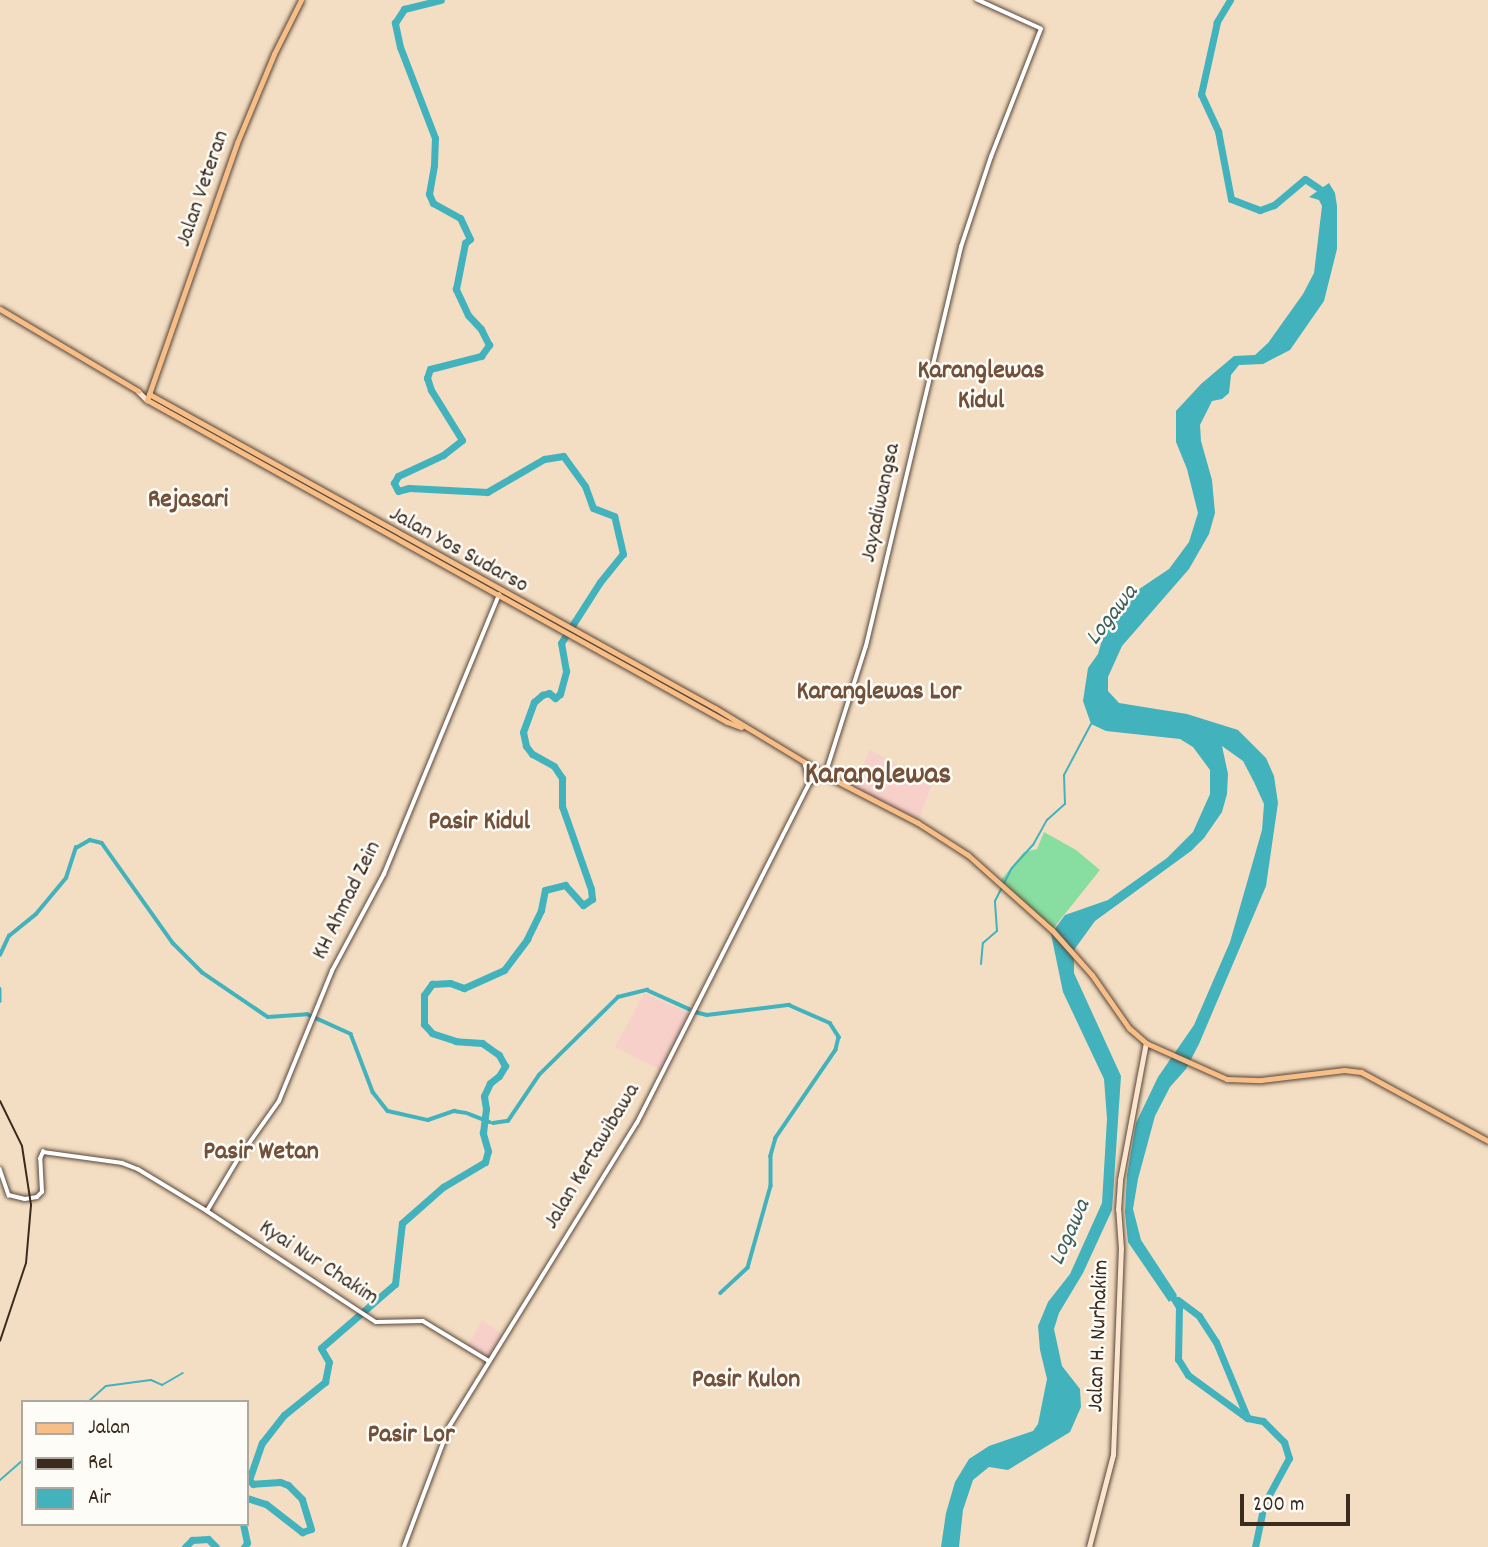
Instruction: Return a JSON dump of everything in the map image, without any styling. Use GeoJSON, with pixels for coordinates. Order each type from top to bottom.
{"type":"FeatureCollection","features":[{"type":"Feature","properties":{"kind":"main road","name":"Jalan Veteran"},"geometry":{"type":"LineString","coordinates":[[148,397],[237,144],[274,54],[301,0]]}},
{"type":"Feature","properties":{"kind":"main road"},"geometry":{"type":"LineString","coordinates":[[0,309],[148,397]]}},
{"type":"Feature","properties":{"kind":"main road","name":"Jalan Yos Sudarso"},"geometry":{"type":"LineString","coordinates":[[148,397],[588,642],[737,721],[741,727],[825,775],[918,823],[968,855],[1044,922],[1092,975],[1129,1028],[1146,1043]]}},
{"type":"Feature","properties":{"kind":"main road"},"geometry":{"type":"LineString","coordinates":[[1146,1043],[1220,1077],[1240,1080],[1272,1080],[1344,1070],[1361,1072],[1488,1141]]}},
{"type":"Feature","properties":{"kind":"main road","name":"Jalan H. Nurhakim"},"geometry":{"type":"LineString","coordinates":[[1089,1547],[1113,1455],[1121,1250],[1118,1210],[1120,1180],[1146,1043]]}},
{"type":"Feature","properties":{"kind":"street","name":"Jayadiwangsa"},"geometry":{"type":"LineString","coordinates":[[825,775],[871,629],[952,282],[991,157],[1041,29],[977,0]]}},
{"type":"Feature","properties":{"kind":"street","name":"KH Ahmad Zein"},"geometry":{"type":"LineString","coordinates":[[207,1212],[243,1151],[279,1101],[332,971],[384,874],[500,592]]}},
{"type":"Feature","properties":{"kind":"street"},"geometry":{"type":"LineString","coordinates":[[804,762],[810,782],[825,775]]}},
{"type":"Feature","properties":{"kind":"street","name":"Jalan Kertawibawa"},"geometry":{"type":"LineString","coordinates":[[404,1547],[444,1436],[637,1122],[810,782]]}},
{"type":"Feature","properties":{"kind":"street"},"geometry":{"type":"LineString","coordinates":[[0,1169],[9,1195],[25,1199],[37,1197],[42,1192],[40,1158],[43,1152],[121,1163],[138,1169],[207,1212]]}},
{"type":"Feature","properties":{"kind":"street","name":"Kyai Nur Chakim"},"geometry":{"type":"LineString","coordinates":[[207,1212],[367,1317],[383,1324],[423,1321],[489,1360]]}},
{"type":"Feature","properties":{"kind":"shaded area"},"geometry":{"type":"Polygon","coordinates":[[[870,750],[932,783],[918,823],[852,788],[870,750]]]}},
{"type":"Feature","properties":{"kind":"shaded area"},"geometry":{"type":"Polygon","coordinates":[[[644,993],[693,1015],[664,1072],[615,1047],[644,993]]]}},
{"type":"Feature","properties":{"kind":"shaded area"},"geometry":{"type":"Polygon","coordinates":[[[482,1320],[503,1335],[487,1360],[467,1347],[482,1320]]]}},
{"type":"Feature","properties":{"kind":"green space"},"geometry":{"type":"Polygon","coordinates":[[[1044,832],[1076,850],[1100,870],[1052,930],[1000,881],[1024,852],[1037,849],[1044,832]]]}},
{"type":"Feature","properties":{"kind":"water"},"geometry":{"type":"Polygon","coordinates":[[[1329,183],[1335,193],[1337,206],[1337,249],[1324,301],[1290,350],[1263,364],[1239,365],[1231,375],[1229,393],[1222,399],[1212,401],[1200,425],[1201,441],[1212,480],[1215,513],[1209,534],[1189,569],[1122,646],[1108,677],[1108,691],[1119,703],[1187,714],[1238,730],[1266,758],[1274,776],[1278,803],[1266,886],[1199,1044],[1186,1069],[1170,1087],[1155,1116],[1138,1179],[1133,1209],[1141,1240],[1177,1295],[1169,1302],[1128,1242],[1125,1212],[1127,1175],[1136,1123],[1158,1077],[1194,1025],[1230,942],[1262,830],[1264,804],[1254,782],[1243,761],[1222,746],[1228,774],[1227,794],[1222,812],[1204,838],[1191,851],[1095,921],[1074,950],[1074,973],[1121,1076],[1112,1210],[1083,1273],[1059,1313],[1054,1329],[1062,1366],[1080,1389],[1081,1407],[1070,1432],[1008,1470],[989,1467],[973,1480],[963,1510],[959,1547],[941,1547],[946,1513],[955,1482],[969,1459],[989,1446],[1033,1431],[1038,1424],[1047,1379],[1038,1326],[1048,1302],[1070,1274],[1102,1203],[1107,1119],[1104,1079],[1063,992],[1051,934],[1065,915],[1108,900],[1167,858],[1193,832],[1210,794],[1210,770],[1193,747],[1180,739],[1106,731],[1091,724],[1083,701],[1088,668],[1098,654],[1111,608],[1169,569],[1189,542],[1198,513],[1187,469],[1176,442],[1176,411],[1201,384],[1234,356],[1255,355],[1268,343],[1303,294],[1314,273],[1322,206],[1319,200],[1309,197],[1329,183]]]}},
{"type":"Feature","properties":{"kind":"waterway"},"geometry":{"type":"LineString","coordinates":[[248,1498],[266,1504],[302,1532],[311,1529],[302,1499],[288,1485],[280,1482],[253,1484],[249,1480],[262,1443],[284,1415],[325,1382],[329,1362],[321,1348],[395,1284],[402,1223],[443,1187],[485,1162],[488,1151],[483,1133],[486,1109],[484,1096],[490,1083],[499,1076],[505,1066],[499,1055],[482,1043],[456,1041],[432,1033],[424,1024],[424,995],[432,984],[450,983],[464,988],[504,970],[527,939],[541,910],[545,890],[565,885],[583,905],[592,899],[591,889],[562,806],[562,778],[554,766],[532,754],[526,746],[523,732],[534,702],[542,695],[549,693],[555,698],[560,694],[566,671],[561,643],[600,582],[623,554],[614,516],[593,508],[585,486],[563,456],[544,459],[487,492],[409,488],[398,491],[394,483],[398,476],[443,455],[462,440],[431,390],[427,378],[430,369],[481,356],[489,345],[481,329],[468,315],[456,289],[465,243],[470,239],[460,218],[433,203],[429,194],[435,138],[400,47],[395,23],[404,9],[441,0]]}},
{"type":"Feature","properties":{"kind":"waterway","name":"Logawa"},"geometry":{"type":"LineString","coordinates":[[1230,0],[1217,22],[1201,94],[1218,131],[1231,199],[1260,210],[1274,205],[1305,179],[1327,194]]}},
{"type":"Feature","properties":{"kind":"waterway"},"geometry":{"type":"LineString","coordinates":[[981,964],[983,943],[997,931],[995,901],[1012,868],[1033,845],[1047,820],[1065,804],[1064,775],[1091,724]]}},
{"type":"Feature","properties":{"kind":"waterway"},"geometry":{"type":"LineString","coordinates":[[0,955],[9,936],[36,914],[66,878],[76,848],[90,840],[102,843],[173,943],[203,973],[268,1017],[307,1014],[351,1034],[373,1092],[388,1111],[428,1120],[454,1111],[467,1113]]}},
{"type":"Feature","properties":{"kind":"waterway"},"geometry":{"type":"LineString","coordinates":[[0,989],[0,1001]]}},
{"type":"Feature","properties":{"kind":"waterway"},"geometry":{"type":"LineString","coordinates":[[493,1123],[508,1121],[539,1075],[618,997],[647,990],[689,1009]]}},
{"type":"Feature","properties":{"kind":"waterway"},"geometry":{"type":"LineString","coordinates":[[695,1012],[707,1015],[789,1005],[830,1023],[839,1037],[836,1050],[776,1138],[771,1156],[771,1186],[748,1268],[721,1293]]}},
{"type":"Feature","properties":{"kind":"waterway"},"geometry":{"type":"LineString","coordinates":[[469,1114],[490,1122]]}},
{"type":"Feature","properties":{"kind":"waterway"},"geometry":{"type":"LineString","coordinates":[[1169,1291],[1179,1307],[1178,1359],[1188,1375],[1247,1418],[1263,1421],[1284,1442],[1289,1458],[1264,1504],[1255,1547]]}},
{"type":"Feature","properties":{"kind":"waterway"},"geometry":{"type":"LineString","coordinates":[[1178,1300],[1199,1316],[1216,1342],[1247,1417]]}},
{"type":"Feature","properties":{"kind":"waterway"},"geometry":{"type":"LineString","coordinates":[[90,1400],[106,1386],[151,1380],[162,1385],[183,1373]]}},
{"type":"Feature","properties":{"kind":"waterway"},"geometry":{"type":"LineString","coordinates":[[0,1480],[21,1462]]}},
{"type":"Feature","properties":{"kind":"waterway"},"geometry":{"type":"LineString","coordinates":[[243,1526],[247,1543],[244,1547]]}},
{"type":"Feature","properties":{"kind":"waterway"},"geometry":{"type":"LineString","coordinates":[[185,1547],[192,1540],[208,1539],[216,1547]]}},
{"type":"Feature","properties":{"kind":"railway"},"geometry":{"type":"LineString","coordinates":[[0,1101],[22,1146],[31,1205],[26,1263],[0,1341]]}},
{"type":"Feature","properties":{"kind":"district","name":"Karanglewas Kidul"},"geometry":{"type":"Point","coordinates":[981,387]}},
{"type":"Feature","properties":{"kind":"district","name":"Rejasari"},"geometry":{"type":"Point","coordinates":[188,501]}},
{"type":"Feature","properties":{"kind":"district","name":"Karanglewas Lor"},"geometry":{"type":"Point","coordinates":[879,693]}},
{"type":"Feature","properties":{"kind":"district","name":"Karanglewas"},"geometry":{"type":"Point","coordinates":[878,777]}},
{"type":"Feature","properties":{"kind":"district","name":"Pasir Kidul"},"geometry":{"type":"Point","coordinates":[479,823]}},
{"type":"Feature","properties":{"kind":"district","name":"Pasir Wetan"},"geometry":{"type":"Point","coordinates":[261,1153]}},
{"type":"Feature","properties":{"kind":"district","name":"Pasir Kulon"},"geometry":{"type":"Point","coordinates":[746,1381]}},
{"type":"Feature","properties":{"kind":"district","name":"Pasir Lor"},"geometry":{"type":"Point","coordinates":[411,1436]}}]}
